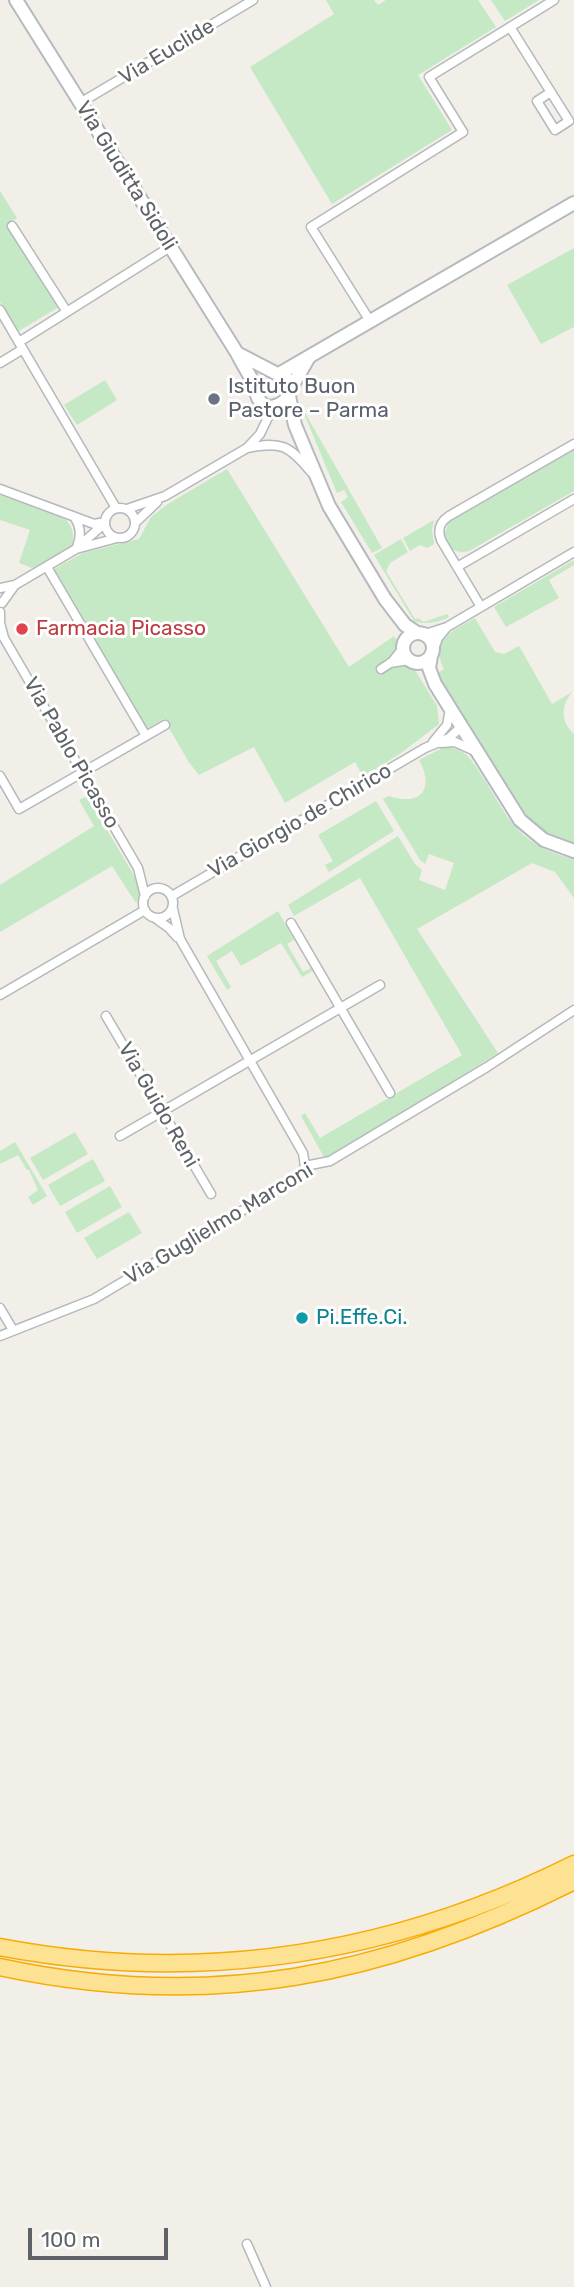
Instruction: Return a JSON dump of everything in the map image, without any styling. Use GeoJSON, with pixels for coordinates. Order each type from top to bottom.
{"type":"FeatureCollection","features":[{"type":"Feature","properties":{"kind":"highway"},"geometry":{"type":"LineString","coordinates":[[0,1947],[82,1959],[187,1964],[300,1954],[362,1942],[472,1909],[574,1864]]}},
{"type":"Feature","properties":{"kind":"highway"},"geometry":{"type":"LineString","coordinates":[[0,1975],[55,1986],[111,1992],[141,1992],[289,1978],[376,1960],[477,1925],[574,1881]]}},
{"type":"Feature","properties":{"kind":"highway"},"geometry":{"type":"LineString","coordinates":[[0,1939],[145,1963]]}},
{"type":"Feature","properties":{"kind":"highway"},"geometry":{"type":"LineString","coordinates":[[0,1967],[98,1983],[190,1987]]}},
{"type":"Feature","properties":{"kind":"street","name":"Via Euclide"},"geometry":{"type":"LineString","coordinates":[[80,103],[253,0]]}},
{"type":"Feature","properties":{"kind":"street"},"geometry":{"type":"LineString","coordinates":[[370,321],[311,226],[463,132],[429,77],[554,0]]}},
{"type":"Feature","properties":{"kind":"street","name":"Via Giuditta Sidoli"},"geometry":{"type":"LineString","coordinates":[[21,2],[80,103],[237,353],[263,404],[275,407],[295,425]]}},
{"type":"Feature","properties":{"kind":"street"},"geometry":{"type":"LineString","coordinates":[[510,27],[551,92],[569,121],[555,130],[537,101],[551,92]]}},
{"type":"Feature","properties":{"kind":"street"},"geometry":{"type":"LineString","coordinates":[[264,424],[257,394],[259,379],[267,373],[276,373],[310,355],[574,203]]}},
{"type":"Feature","properties":{"kind":"street"},"geometry":{"type":"LineString","coordinates":[[12,226],[67,312]]}},
{"type":"Feature","properties":{"kind":"street"},"geometry":{"type":"LineString","coordinates":[[0,363],[67,312],[170,247]]}},
{"type":"Feature","properties":{"kind":"street"},"geometry":{"type":"LineString","coordinates":[[0,310],[116,508]]}},
{"type":"Feature","properties":{"kind":"street","name":"Via Giuditta Sidoli"},"geometry":{"type":"LineString","coordinates":[[237,353],[287,379],[295,425],[331,511],[384,597],[405,625],[432,640],[429,668],[435,684]]}},
{"type":"Feature","properties":{"kind":"street"},"geometry":{"type":"LineString","coordinates":[[76,550],[130,534],[144,512],[165,496],[245,449],[257,439],[275,407],[282,404],[290,393],[310,355]]}},
{"type":"Feature","properties":{"kind":"street","name":"Via Giuditta Sidoli"},"geometry":{"type":"LineString","coordinates":[[245,449],[267,443],[283,447],[301,461],[320,487]]}},
{"type":"Feature","properties":{"kind":"street"},"geometry":{"type":"LineString","coordinates":[[481,607],[440,537],[439,528],[442,522],[574,444]]}},
{"type":"Feature","properties":{"kind":"street"},"geometry":{"type":"LineString","coordinates":[[0,489],[94,524],[105,522]]}},
{"type":"Feature","properties":{"kind":"street"},"geometry":{"type":"LineString","coordinates":[[0,588],[15,585],[76,550],[116,508],[127,509],[165,496]]}},
{"type":"Feature","properties":{"kind":"street"},"geometry":{"type":"LineString","coordinates":[[457,567],[574,499]]}},
{"type":"Feature","properties":{"kind":"street"},"geometry":{"type":"LineString","coordinates":[[127,509],[136,522]]}},
{"type":"Feature","properties":{"kind":"street"},"geometry":{"type":"LineString","coordinates":[[75,518],[79,525],[80,538],[76,550]]}},
{"type":"Feature","properties":{"kind":"street"},"geometry":{"type":"LineString","coordinates":[[105,522],[110,534],[117,538]]}},
{"type":"Feature","properties":{"kind":"street"},"geometry":{"type":"LineString","coordinates":[[409,653],[409,636],[447,627],[574,552]]}},
{"type":"Feature","properties":{"kind":"street"},"geometry":{"type":"LineString","coordinates":[[47,567],[146,736]]}},
{"type":"Feature","properties":{"kind":"street"},"geometry":{"type":"LineString","coordinates":[[1,606],[15,585]]}},
{"type":"Feature","properties":{"kind":"street","name":"Via Giuditta Sidoli"},"geometry":{"type":"LineString","coordinates":[[384,597],[409,653],[435,684],[513,811],[523,824],[544,841],[574,850]]}},
{"type":"Feature","properties":{"kind":"street","name":"Via Pablo Picasso"},"geometry":{"type":"LineString","coordinates":[[1,606],[2,636],[138,868],[145,896]]}},
{"type":"Feature","properties":{"kind":"street"},"geometry":{"type":"LineString","coordinates":[[409,653],[425,661],[447,627]]}},
{"type":"Feature","properties":{"kind":"street"},"geometry":{"type":"LineString","coordinates":[[381,669],[409,653]]}},
{"type":"Feature","properties":{"kind":"street","name":"Via Giorgio de Chirico"},"geometry":{"type":"LineString","coordinates":[[172,895],[428,747],[440,736],[447,724],[450,709]]}},
{"type":"Feature","properties":{"kind":"street"},"geometry":{"type":"LineString","coordinates":[[0,776],[19,809],[165,725]]}},
{"type":"Feature","properties":{"kind":"street"},"geometry":{"type":"LineString","coordinates":[[428,747],[446,732],[461,727]]}},
{"type":"Feature","properties":{"kind":"street","name":"Via Giorgio de Chirico"},"geometry":{"type":"LineString","coordinates":[[428,747],[444,742],[467,746],[476,751]]}},
{"type":"Feature","properties":{"kind":"street","name":"Via Pablo Picasso"},"geometry":{"type":"LineString","coordinates":[[138,868],[160,888]]}},
{"type":"Feature","properties":{"kind":"street"},"geometry":{"type":"LineString","coordinates":[[180,939],[172,895],[160,888],[150,890],[143,903],[145,910],[180,939],[303,1153],[305,1167]]}},
{"type":"Feature","properties":{"kind":"street"},"geometry":{"type":"LineString","coordinates":[[155,918],[166,917],[173,909]]}},
{"type":"Feature","properties":{"kind":"street"},"geometry":{"type":"LineString","coordinates":[[0,995],[145,910]]}},
{"type":"Feature","properties":{"kind":"street"},"geometry":{"type":"LineString","coordinates":[[291,923],[390,1093]]}},
{"type":"Feature","properties":{"kind":"street"},"geometry":{"type":"LineString","coordinates":[[120,1136],[380,985]]}},
{"type":"Feature","properties":{"kind":"street","name":"Via Guglielmo Marconi"},"geometry":{"type":"LineString","coordinates":[[0,1336],[94,1299],[290,1182],[301,1174],[305,1167],[330,1161],[487,1067],[574,1010]]}},
{"type":"Feature","properties":{"kind":"street","name":"Via Guido Reni"},"geometry":{"type":"LineString","coordinates":[[106,1016],[211,1194]]}},
{"type":"Feature","properties":{"kind":"street"},"geometry":{"type":"LineString","coordinates":[[0,1308],[13,1330]]}},
{"type":"Feature","properties":{"kind":"street"},"geometry":{"type":"LineString","coordinates":[[247,2244],[266,2287]]}},
{"type":"Feature","properties":{"kind":"green space"},"geometry":{"type":"Polygon","coordinates":[[[326,0],[374,0],[378,5],[386,0],[478,0],[496,27],[418,75],[452,130],[332,204],[250,67],[334,14],[326,0]]]}},
{"type":"Feature","properties":{"kind":"green space"},"geometry":{"type":"Polygon","coordinates":[[[491,0],[539,0],[505,21],[491,0]]]}},
{"type":"Feature","properties":{"kind":"green space"},"geometry":{"type":"Polygon","coordinates":[[[0,191],[17,218],[8,224],[59,307],[17,332],[0,302],[0,191]]]}},
{"type":"Feature","properties":{"kind":"green space"},"geometry":{"type":"Polygon","coordinates":[[[574,248],[574,327],[541,344],[507,285],[574,248]]]}},
{"type":"Feature","properties":{"kind":"green space"},"geometry":{"type":"Polygon","coordinates":[[[105,380],[117,400],[77,425],[64,405],[105,380]]]}},
{"type":"Feature","properties":{"kind":"green space"},"geometry":{"type":"Polygon","coordinates":[[[300,404],[382,548],[372,553],[341,502],[348,497],[344,490],[337,493],[300,404]]]}},
{"type":"Feature","properties":{"kind":"green space"},"geometry":{"type":"Polygon","coordinates":[[[574,450],[574,491],[469,551],[456,551],[450,546],[444,534],[449,522],[574,450]]]}},
{"type":"Feature","properties":{"kind":"green space"},"geometry":{"type":"Polygon","coordinates":[[[227,469],[349,667],[394,636],[437,706],[439,724],[401,753],[363,777],[355,762],[285,803],[254,747],[199,775],[164,719],[147,729],[54,569],[83,553],[139,539],[151,517],[227,469]]]}},
{"type":"Feature","properties":{"kind":"green space"},"geometry":{"type":"Polygon","coordinates":[[[0,494],[63,518],[72,531],[72,548],[32,568],[19,563],[30,530],[0,520],[0,494]]]}},
{"type":"Feature","properties":{"kind":"green space"},"geometry":{"type":"Polygon","coordinates":[[[434,520],[434,544],[427,548],[420,545],[410,551],[403,538],[434,520]]]}},
{"type":"Feature","properties":{"kind":"green space"},"geometry":{"type":"Polygon","coordinates":[[[401,539],[408,552],[390,563],[386,571],[415,619],[424,622],[447,614],[449,617],[432,622],[422,623],[414,621],[374,555],[401,539]]]}},
{"type":"Feature","properties":{"kind":"green space"},"geometry":{"type":"Polygon","coordinates":[[[574,560],[574,565],[549,580],[559,598],[506,627],[494,607],[574,560]]]}},
{"type":"Feature","properties":{"kind":"green space"},"geometry":{"type":"Polygon","coordinates":[[[475,618],[495,652],[504,654],[519,646],[552,704],[572,692],[564,708],[564,719],[574,734],[574,845],[550,838],[525,818],[435,675],[444,669],[440,659],[441,643],[452,632],[475,618]]]}},
{"type":"Feature","properties":{"kind":"green space"},"geometry":{"type":"Polygon","coordinates":[[[444,747],[458,749],[467,755],[509,819],[520,831],[551,852],[574,859],[574,898],[555,872],[532,863],[417,929],[498,1053],[340,1152],[324,1157],[301,1116],[305,1113],[320,1138],[462,1055],[360,878],[294,916],[288,905],[398,836],[415,864],[422,870],[419,880],[445,890],[454,863],[429,854],[425,864],[420,860],[383,799],[389,796],[409,799],[422,793],[426,779],[419,760],[444,747]]]}},
{"type":"Feature","properties":{"kind":"green space"},"geometry":{"type":"Polygon","coordinates":[[[87,796],[142,889],[136,903],[112,866],[0,932],[0,885],[94,826],[79,800],[87,796]]]}},
{"type":"Feature","properties":{"kind":"green space"},"geometry":{"type":"Polygon","coordinates":[[[376,801],[394,831],[329,872],[325,865],[333,861],[318,835],[376,801]]]}},
{"type":"Feature","properties":{"kind":"green space"},"geometry":{"type":"Polygon","coordinates":[[[278,911],[294,940],[287,944],[303,972],[311,968],[313,971],[302,977],[281,943],[241,966],[232,951],[216,961],[231,987],[227,990],[207,956],[278,911]]]}},
{"type":"Feature","properties":{"kind":"green space"},"geometry":{"type":"Polygon","coordinates":[[[75,1132],[88,1154],[43,1180],[30,1158],[75,1132]]]}},
{"type":"Feature","properties":{"kind":"green space"},"geometry":{"type":"Polygon","coordinates":[[[15,1142],[47,1196],[33,1205],[28,1197],[38,1190],[29,1170],[18,1155],[0,1164],[0,1151],[15,1142]]]}},
{"type":"Feature","properties":{"kind":"green space"},"geometry":{"type":"Polygon","coordinates":[[[93,1159],[105,1181],[60,1206],[48,1185],[93,1159]]]}},
{"type":"Feature","properties":{"kind":"green space"},"geometry":{"type":"Polygon","coordinates":[[[110,1186],[122,1207],[77,1233],[65,1212],[110,1186]]]}},
{"type":"Feature","properties":{"kind":"green space"},"geometry":{"type":"Polygon","coordinates":[[[129,1212],[142,1233],[97,1259],[84,1238],[129,1212]]]}},
{"type":"Feature","properties":{"kind":"place","name":"Istituto Buon Pastore – Parma"},"geometry":{"type":"Point","coordinates":[214,399]}},
{"type":"Feature","properties":{"kind":"place","name":"Farmacia Picasso"},"geometry":{"type":"Point","coordinates":[22,629]}},
{"type":"Feature","properties":{"kind":"place","name":"Pi.Effe.Ci."},"geometry":{"type":"Point","coordinates":[302,1318]}}]}
